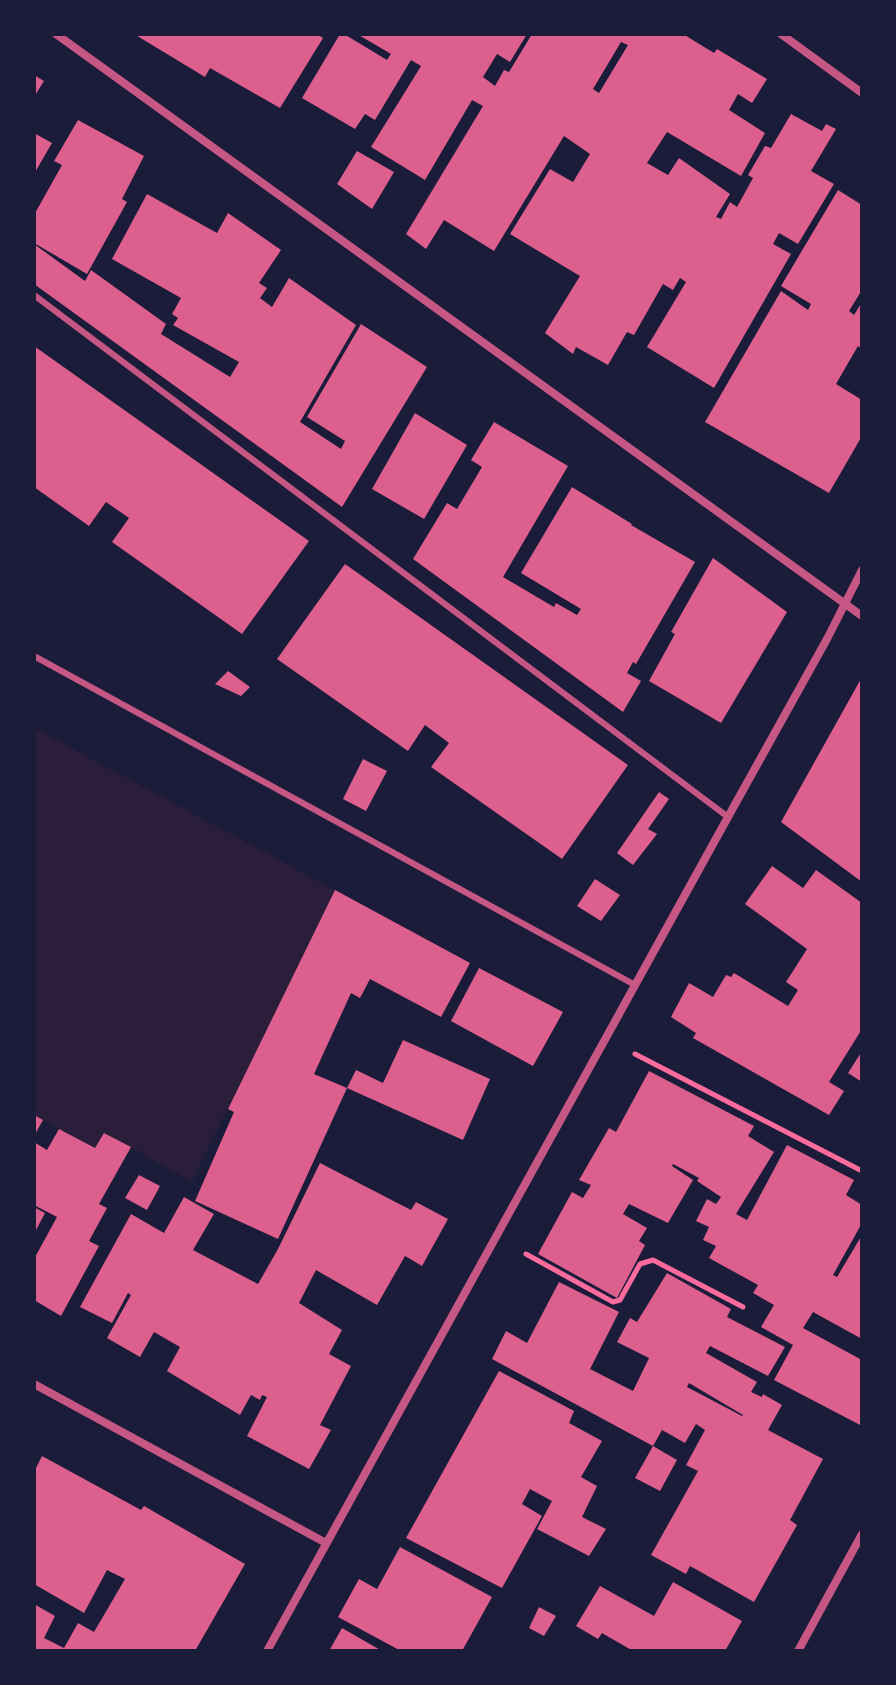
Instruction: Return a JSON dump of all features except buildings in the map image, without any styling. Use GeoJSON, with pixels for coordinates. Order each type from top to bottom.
{"type":"FeatureCollection","features":[{"type":"Feature","properties":{"kind":"street"},"geometry":{"type":"LineString","coordinates":[[56,34],[862,616]]}},
{"type":"Feature","properties":{"kind":"street"},"geometry":{"type":"LineString","coordinates":[[781,34],[862,93]]}},
{"type":"Feature","properties":{"kind":"street"},"geometry":{"type":"LineString","coordinates":[[267,1651],[827,639],[862,570]]}},
{"type":"Feature","properties":{"kind":"street"},"geometry":{"type":"LineString","coordinates":[[34,1384],[326,1543]]}},
{"type":"Feature","properties":{"kind":"street"},"geometry":{"type":"LineString","coordinates":[[798,1651],[862,1534]]}},
{"type":"Feature","properties":{"kind":"lane"},"geometry":{"type":"LineString","coordinates":[[34,295],[728,817]]}},
{"type":"Feature","properties":{"kind":"lane"},"geometry":{"type":"LineString","coordinates":[[34,656],[635,985]]}},
{"type":"Feature","properties":{"kind":"path"},"geometry":{"type":"LineString","coordinates":[[605,1039],[862,1171]]}},
{"type":"Feature","properties":{"kind":"path"},"geometry":{"type":"LineString","coordinates":[[496,1238],[613,1302],[620,1300],[640,1264],[653,1260],[743,1307]]}},
{"type":"Feature","properties":{"kind":"shaded area"},"geometry":{"type":"Polygon","coordinates":[[[34,728],[335,890],[192,1182],[105,1133],[95,1148],[34,1115],[34,728]]]}}]}
